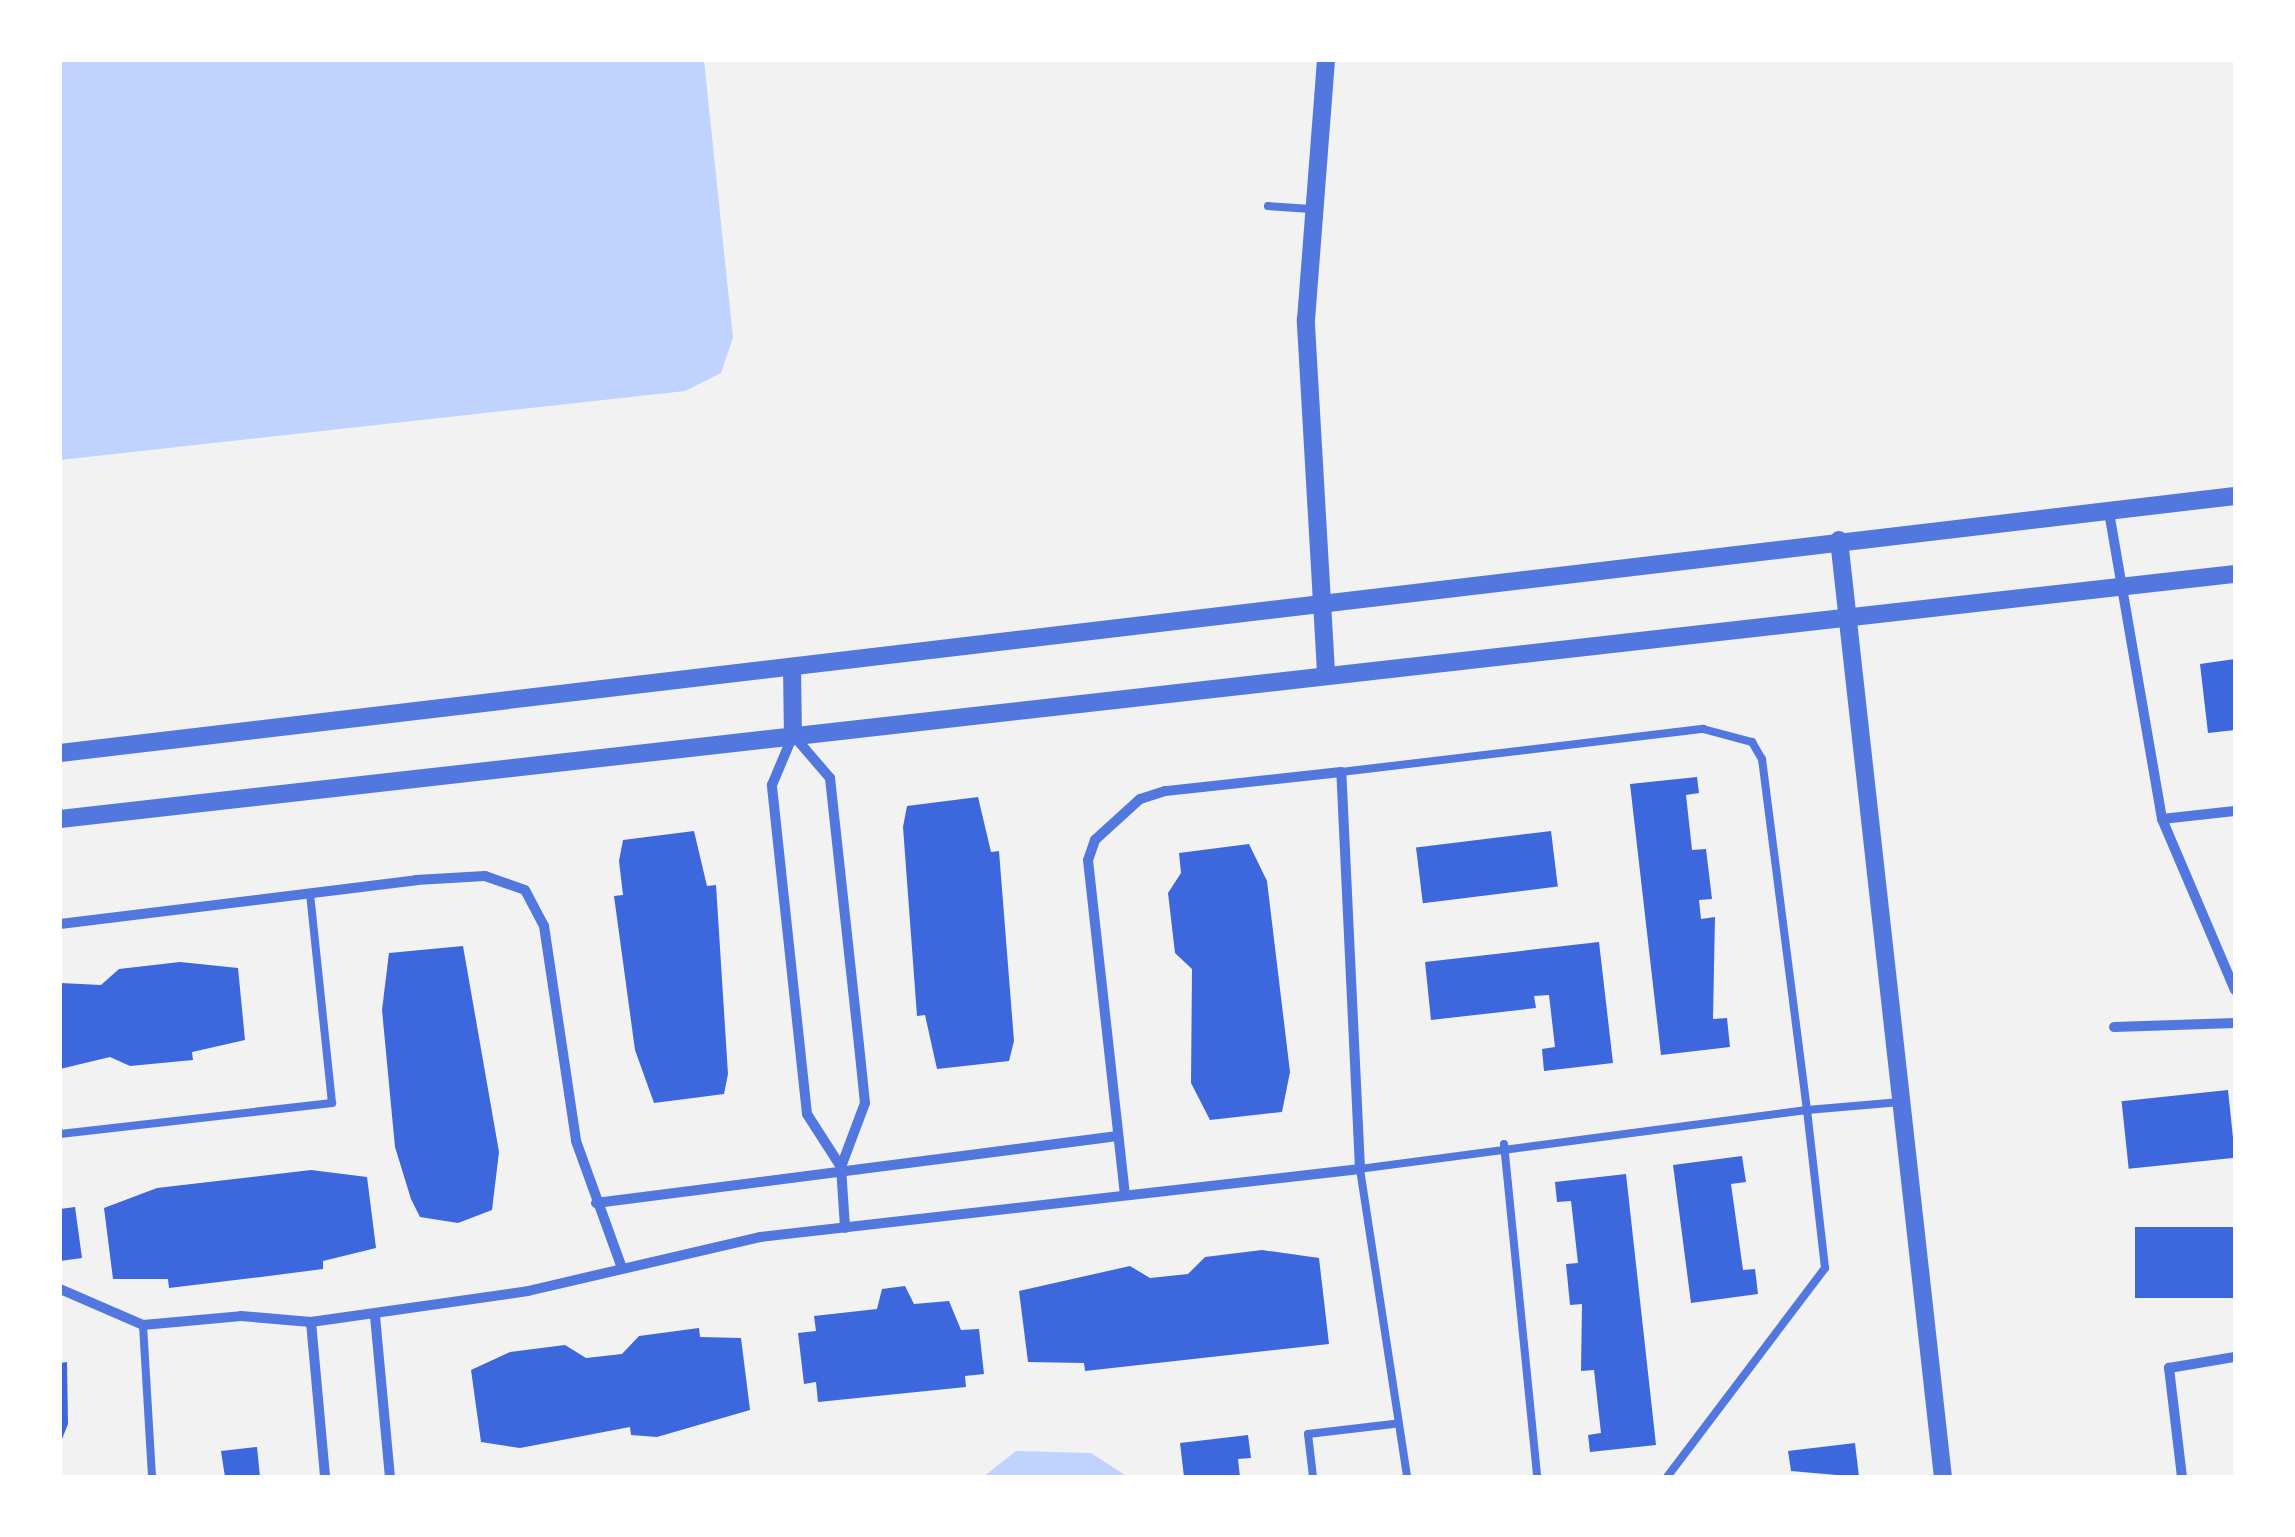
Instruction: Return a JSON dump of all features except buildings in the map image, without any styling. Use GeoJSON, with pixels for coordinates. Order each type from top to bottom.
{"type":"FeatureCollection","features":[{"type":"Feature","properties":{"kind":"street"},"geometry":{"type":"LineString","coordinates":[[1326,60],[1311,209],[1308,419],[1326,672]]}},
{"type":"Feature","properties":{"kind":"street"},"geometry":{"type":"LineString","coordinates":[[60,752],[2235,496]]}},
{"type":"Feature","properties":{"kind":"street"},"geometry":{"type":"LineString","coordinates":[[2109,512],[2162,819],[2235,990]]}},
{"type":"Feature","properties":{"kind":"street"},"geometry":{"type":"LineString","coordinates":[[1839,540],[1943,1477]]}},
{"type":"Feature","properties":{"kind":"street"},"geometry":{"type":"LineString","coordinates":[[61,816],[1846,614],[2235,574]]}},
{"type":"Feature","properties":{"kind":"street"},"geometry":{"type":"LineString","coordinates":[[792,667],[793,735],[772,785],[806,1114],[841,1166]]}},
{"type":"Feature","properties":{"kind":"street"},"geometry":{"type":"LineString","coordinates":[[793,735],[830,778],[865,1103],[841,1166],[845,1228]]}},
{"type":"Feature","properties":{"kind":"street"},"geometry":{"type":"LineString","coordinates":[[60,1289],[143,1325],[242,1316],[311,1322],[375,1316],[845,1228],[1360,1169],[1341,772],[1165,791],[1140,799],[1095,840],[1088,860],[1125,1194]]}},
{"type":"Feature","properties":{"kind":"street"},"geometry":{"type":"LineString","coordinates":[[2162,819],[2235,811]]}},
{"type":"Feature","properties":{"kind":"street"},"geometry":{"type":"LineString","coordinates":[[60,924],[485,876],[525,890],[544,926],[576,1140],[622,1268]]}},
{"type":"Feature","properties":{"kind":"street"},"geometry":{"type":"LineString","coordinates":[[2114,1027],[2235,1023]]}},
{"type":"Feature","properties":{"kind":"street"},"geometry":{"type":"LineString","coordinates":[[596,1203],[841,1166],[1118,1136]]}},
{"type":"Feature","properties":{"kind":"street"},"geometry":{"type":"LineString","coordinates":[[375,1316],[390,1477]]}},
{"type":"Feature","properties":{"kind":"street"},"geometry":{"type":"LineString","coordinates":[[311,1322],[325,1477]]}},
{"type":"Feature","properties":{"kind":"street"},"geometry":{"type":"LineString","coordinates":[[2182,1477],[2168,1368],[2235,1357]]}},
{"type":"Feature","properties":{"kind":"lane"},"geometry":{"type":"LineString","coordinates":[[1268,206],[1311,209]]}},
{"type":"Feature","properties":{"kind":"lane"},"geometry":{"type":"LineString","coordinates":[[1341,772],[1703,730],[1752,742],[1762,760],[1826,1268],[1667,1477]]}},
{"type":"Feature","properties":{"kind":"lane"},"geometry":{"type":"LineString","coordinates":[[60,1134],[332,1103],[310,894]]}},
{"type":"Feature","properties":{"kind":"lane"},"geometry":{"type":"LineString","coordinates":[[1407,1477],[1393,1424],[1360,1169],[1504,1144],[1902,1102]]}},
{"type":"Feature","properties":{"kind":"lane"},"geometry":{"type":"LineString","coordinates":[[1504,1144],[1537,1477]]}},
{"type":"Feature","properties":{"kind":"lane"},"geometry":{"type":"LineString","coordinates":[[143,1325],[152,1477]]}},
{"type":"Feature","properties":{"kind":"lane"},"geometry":{"type":"LineString","coordinates":[[1313,1477],[1308,1434],[1393,1424]]}},
{"type":"Feature","properties":{"kind":"water"},"geometry":{"type":"Polygon","coordinates":[[[60,60],[704,60],[733,338],[721,373],[685,391],[60,460],[60,60]]]}},
{"type":"Feature","properties":{"kind":"water"},"geometry":{"type":"Polygon","coordinates":[[[1016,1451],[1091,1453],[1128,1477],[983,1477],[1016,1451]]]}}]}
